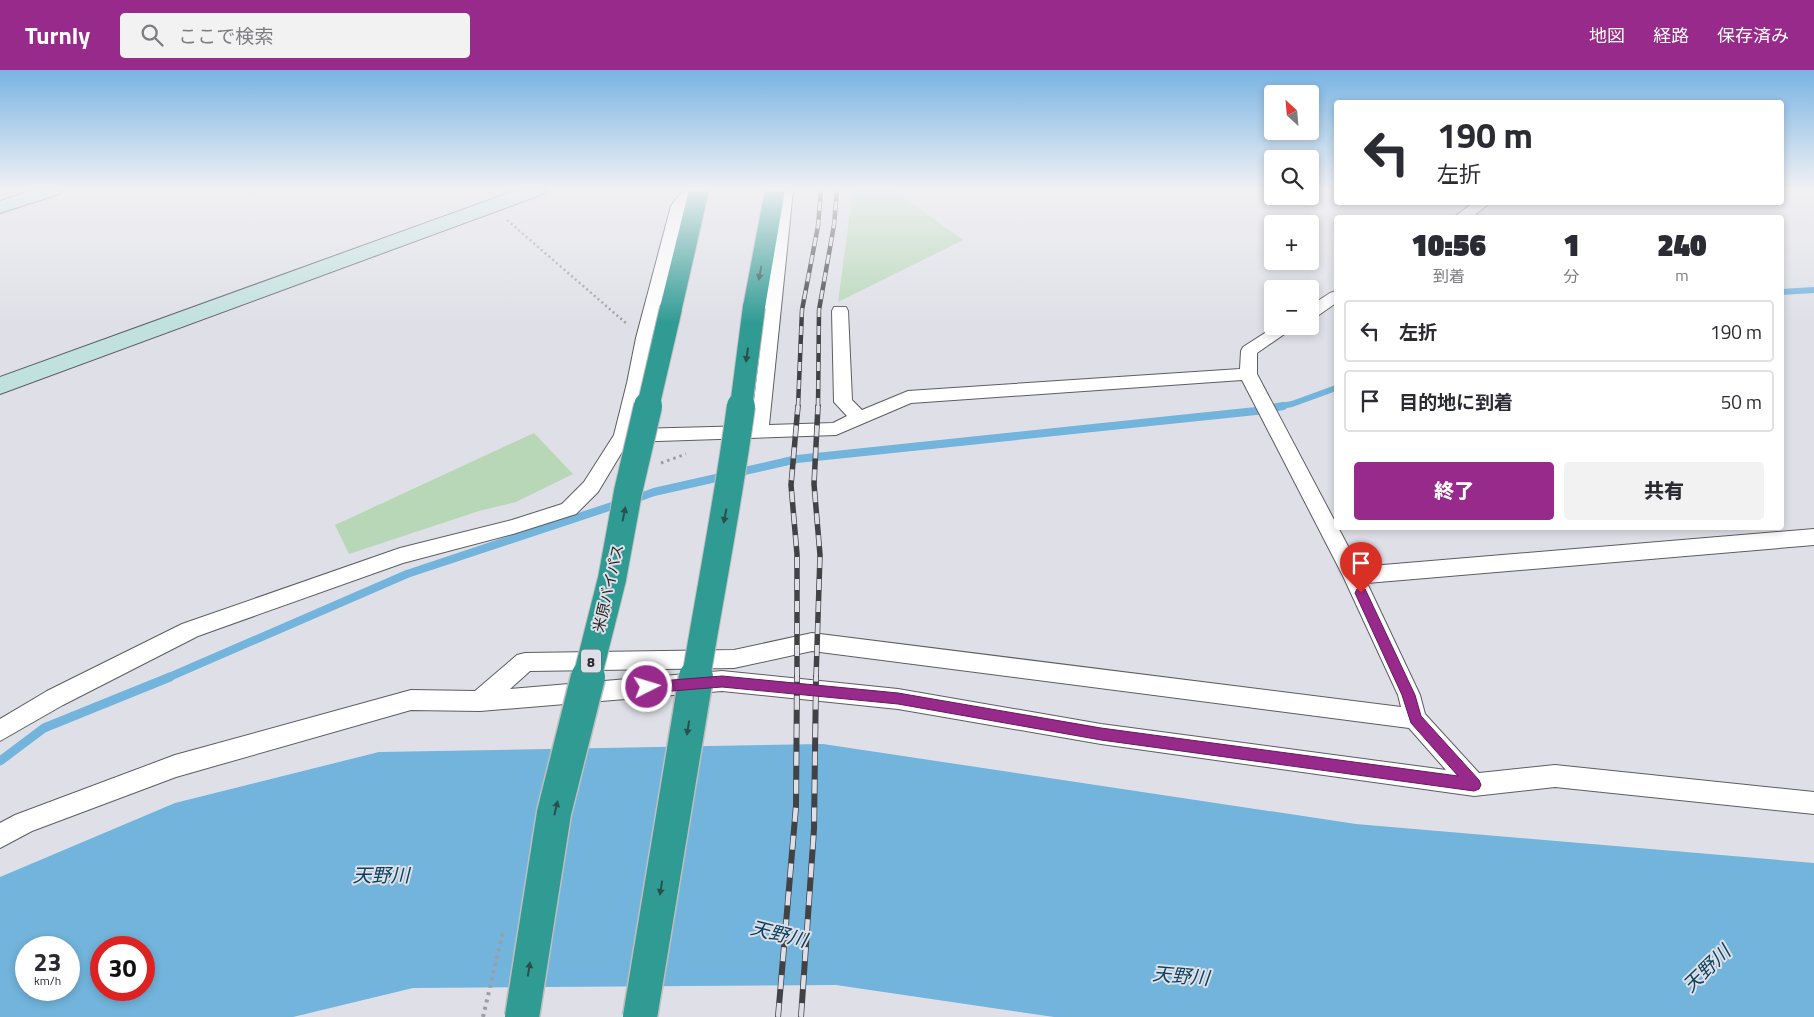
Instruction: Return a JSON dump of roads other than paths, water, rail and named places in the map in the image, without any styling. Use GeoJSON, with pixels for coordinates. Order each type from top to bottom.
{"type":"FeatureCollection","features":[{"type":"Feature","properties":{"kind":"highway","name":"米原バイパス"},"geometry":{"type":"LineString","coordinates":[[522,1017],[554,813],[612,579],[628,492],[689,234]]}},
{"type":"Feature","properties":{"kind":"highway"},"geometry":{"type":"LineString","coordinates":[[640,1017],[712,579],[729,494],[754,307],[768,234]]}},
{"type":"Feature","properties":{"kind":"street"},"geometry":{"type":"LineString","coordinates":[[0,386],[414,234]]}},
{"type":"Feature","properties":{"kind":"street"},"geometry":{"type":"LineString","coordinates":[[0,731],[55,698],[190,630],[400,556],[513,527],[569,509],[591,487],[623,436],[636,383],[644,338],[671,234]]}},
{"type":"Feature","properties":{"kind":"street"},"geometry":{"type":"LineString","coordinates":[[759,432],[781,234]]}},
{"type":"Feature","properties":{"kind":"street"},"geometry":{"type":"LineString","coordinates":[[1319,307],[1334,297]]}},
{"type":"Feature","properties":{"kind":"street"},"geometry":{"type":"LineString","coordinates":[[840,311],[843,402],[860,418]]}},
{"type":"Feature","properties":{"kind":"street"},"geometry":{"type":"LineString","coordinates":[[1274,335],[1249,351],[1248,374],[1353,576],[1409,695],[1415,719],[1474,785]]}},
{"type":"Feature","properties":{"kind":"street"},"geometry":{"type":"LineString","coordinates":[[623,436],[836,429],[908,397],[1248,374]]}},
{"type":"Feature","properties":{"kind":"street"},"geometry":{"type":"LineString","coordinates":[[1353,576],[1814,537]]}},
{"type":"Feature","properties":{"kind":"street"},"geometry":{"type":"LineString","coordinates":[[480,701],[525,662],[734,659],[812,642],[1415,719]]}},
{"type":"Feature","properties":{"kind":"street"},"geometry":{"type":"LineString","coordinates":[[0,836],[24,823],[175,766],[412,700],[480,701],[722,681],[898,699],[1101,734],[1474,785],[1555,776],[1814,803]]}},
{"type":"Feature","properties":{"kind":"water","name":"天野川"},"geometry":{"type":"Polygon","coordinates":[[[823,744],[1356,824],[1814,863],[1814,1017],[1054,1017],[836,985],[413,988],[293,1017],[0,1017],[0,877],[175,803],[379,752],[823,744]]]}},
{"type":"Feature","properties":{"kind":"waterway"},"geometry":{"type":"LineString","coordinates":[[1784,292],[1814,290]]}},
{"type":"Feature","properties":{"kind":"waterway"},"geometry":{"type":"LineString","coordinates":[[1276,407],[1292,404],[1334,389]]}},
{"type":"Feature","properties":{"kind":"waterway"},"geometry":{"type":"LineString","coordinates":[[736,473],[797,459],[1256,411],[1283,406]]}},
{"type":"Feature","properties":{"kind":"waterway"},"geometry":{"type":"LineString","coordinates":[[632,500],[654,492],[725,476]]}},
{"type":"Feature","properties":{"kind":"waterway"},"geometry":{"type":"LineString","coordinates":[[167,678],[407,574],[621,503]]}},
{"type":"Feature","properties":{"kind":"waterway"},"geometry":{"type":"LineString","coordinates":[[0,761],[44,728],[170,677]]}},
{"type":"Feature","properties":{"kind":"railway"},"geometry":{"type":"LineString","coordinates":[[798,407],[802,310],[816,234]]}},
{"type":"Feature","properties":{"kind":"railway"},"geometry":{"type":"LineString","coordinates":[[818,407],[819,310],[832,234]]}},
{"type":"Feature","properties":{"kind":"railway"},"geometry":{"type":"LineString","coordinates":[[797,677],[797,554],[791,485],[798,406]]}},
{"type":"Feature","properties":{"kind":"railway"},"geometry":{"type":"LineString","coordinates":[[816,678],[820,555],[814,484],[818,406]]}},
{"type":"Feature","properties":{"kind":"railway"},"geometry":{"type":"LineString","coordinates":[[778,1017],[796,806],[797,677]]}},
{"type":"Feature","properties":{"kind":"railway"},"geometry":{"type":"LineString","coordinates":[[801,1017],[814,829],[816,677]]}}]}
